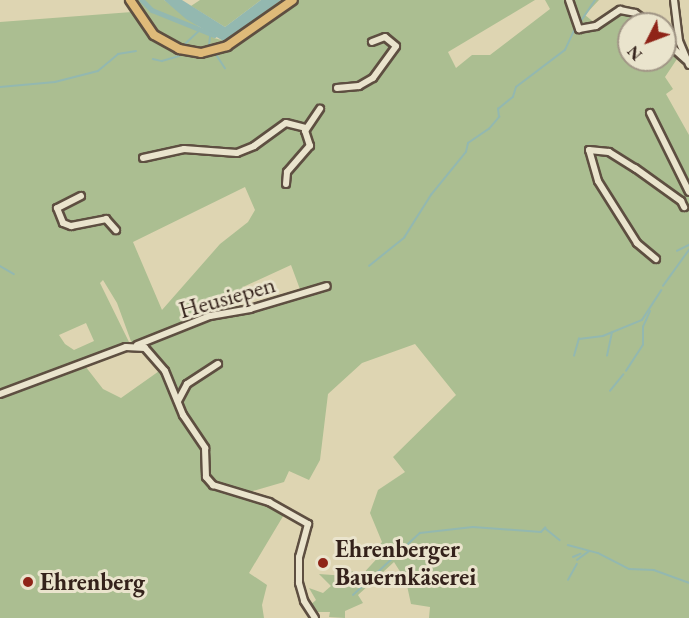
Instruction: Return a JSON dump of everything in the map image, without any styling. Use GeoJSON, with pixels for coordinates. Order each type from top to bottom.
{"type":"FeatureCollection","features":[{"type":"Feature","properties":{"kind":"main road"},"geometry":{"type":"LineString","coordinates":[[130,0],[143,24],[154,35],[178,49],[201,53],[226,45],[293,0]]}},
{"type":"Feature","properties":{"kind":"street"},"geometry":{"type":"LineString","coordinates":[[569,0],[579,30],[596,26],[617,12]]}},
{"type":"Feature","properties":{"kind":"street"},"geometry":{"type":"LineString","coordinates":[[674,0],[679,40],[688,63]]}},
{"type":"Feature","properties":{"kind":"street"},"geometry":{"type":"LineString","coordinates":[[337,88],[359,86],[373,78],[396,46],[385,37],[372,42]]}},
{"type":"Feature","properties":{"kind":"street"},"geometry":{"type":"LineString","coordinates":[[677,52],[688,63]]}},
{"type":"Feature","properties":{"kind":"street"},"geometry":{"type":"LineString","coordinates":[[286,184],[287,172],[310,146],[306,128],[320,109]]}},
{"type":"Feature","properties":{"kind":"street"},"geometry":{"type":"LineString","coordinates":[[650,113],[689,192]]}},
{"type":"Feature","properties":{"kind":"street"},"geometry":{"type":"LineString","coordinates":[[143,158],[184,149],[237,153],[254,146],[286,123],[306,128]]}},
{"type":"Feature","properties":{"kind":"street"},"geometry":{"type":"LineString","coordinates":[[656,259],[637,243],[598,181],[589,150],[609,152],[686,204]]}},
{"type":"Feature","properties":{"kind":"street"},"geometry":{"type":"LineString","coordinates":[[81,196],[57,208],[63,223],[71,226],[106,219],[116,230]]}},
{"type":"Feature","properties":{"kind":"street","name":"Heusiepen"},"geometry":{"type":"LineString","coordinates":[[136,345],[210,316],[250,309],[327,286]]}},
{"type":"Feature","properties":{"kind":"street"},"geometry":{"type":"LineString","coordinates":[[0,394],[136,345],[154,354],[205,448],[206,477],[213,485],[269,502],[308,524],[299,558],[298,584],[304,601],[315,618]]}},
{"type":"Feature","properties":{"kind":"street"},"geometry":{"type":"LineString","coordinates":[[178,401],[187,384],[218,364]]}},
{"type":"Feature","properties":{"kind":"green space"},"geometry":{"type":"Polygon","coordinates":[[[136,0],[164,0],[214,38],[225,41],[231,37],[236,40],[293,0],[535,0],[448,52],[456,68],[472,55],[490,55],[550,9],[545,0],[599,0],[585,15],[596,24],[580,28],[573,16],[578,30],[597,26],[613,14],[617,16],[617,72],[668,72],[665,77],[673,89],[666,94],[689,135],[689,618],[429,618],[430,607],[411,604],[406,581],[394,562],[358,595],[363,603],[345,611],[345,618],[329,617],[330,612],[313,612],[308,607],[316,600],[309,588],[323,593],[331,586],[319,574],[346,576],[352,571],[359,578],[383,552],[377,548],[382,542],[370,513],[378,490],[405,472],[393,457],[456,395],[415,344],[362,363],[328,394],[320,460],[309,480],[289,471],[284,482],[246,493],[285,513],[249,573],[267,585],[262,605],[264,618],[0,618],[0,22],[132,12],[143,28],[149,22],[136,0]],[[245,187],[133,242],[162,310],[220,244],[248,222],[255,210],[245,187]],[[291,265],[243,287],[240,295],[224,300],[226,312],[301,292],[291,265]],[[103,280],[100,283],[130,344],[81,360],[27,382],[26,386],[47,381],[82,362],[103,389],[121,398],[162,369],[178,405],[163,365],[146,348],[132,344],[117,303],[103,280]],[[86,323],[59,335],[65,344],[74,350],[94,341],[86,323]]]}},
{"type":"Feature","properties":{"kind":"green space"},"geometry":{"type":"Polygon","coordinates":[[[200,0],[261,0],[225,27],[191,6],[200,0]]]}},
{"type":"Feature","properties":{"kind":"water"},"geometry":{"type":"Polygon","coordinates":[[[164,0],[182,0],[225,27],[261,0],[281,0],[225,42],[186,19],[164,0]]]}},
{"type":"Feature","properties":{"kind":"waterway"},"geometry":{"type":"LineString","coordinates":[[142,0],[152,10],[214,35]]}},
{"type":"Feature","properties":{"kind":"waterway"},"geometry":{"type":"LineString","coordinates":[[579,24],[595,0]]}},
{"type":"Feature","properties":{"kind":"waterway"},"geometry":{"type":"LineString","coordinates":[[369,266],[404,238],[431,195],[466,152],[468,143],[489,129],[499,117],[498,109],[513,97],[516,87],[565,50],[575,29]]}},
{"type":"Feature","properties":{"kind":"waterway"},"geometry":{"type":"LineString","coordinates":[[185,44],[198,32]]}},
{"type":"Feature","properties":{"kind":"waterway"},"geometry":{"type":"LineString","coordinates":[[209,45],[210,37]]}},
{"type":"Feature","properties":{"kind":"waterway"},"geometry":{"type":"LineString","coordinates":[[0,87],[55,82],[98,71],[118,54],[136,51]]}},
{"type":"Feature","properties":{"kind":"waterway"},"geometry":{"type":"LineString","coordinates":[[216,54],[225,68]]}},
{"type":"Feature","properties":{"kind":"waterway"},"geometry":{"type":"LineString","coordinates":[[153,59],[162,61],[179,56]]}},
{"type":"Feature","properties":{"kind":"waterway"},"geometry":{"type":"LineString","coordinates":[[677,251],[689,245]]}},
{"type":"Feature","properties":{"kind":"waterway"},"geometry":{"type":"LineString","coordinates":[[663,286],[689,250]]}},
{"type":"Feature","properties":{"kind":"waterway"},"geometry":{"type":"LineString","coordinates":[[0,266],[14,274]]}},
{"type":"Feature","properties":{"kind":"waterway"},"geometry":{"type":"LineString","coordinates":[[574,356],[579,339],[603,336],[642,320],[661,291]]}},
{"type":"Feature","properties":{"kind":"waterway"},"geometry":{"type":"LineString","coordinates":[[626,371],[643,345],[643,327],[650,311]]}},
{"type":"Feature","properties":{"kind":"waterway"},"geometry":{"type":"LineString","coordinates":[[607,356],[612,333]]}},
{"type":"Feature","properties":{"kind":"waterway"},"geometry":{"type":"LineString","coordinates":[[610,391],[623,375]]}},
{"type":"Feature","properties":{"kind":"waterway"},"geometry":{"type":"LineString","coordinates":[[353,595],[420,533],[473,527],[541,532],[545,528],[560,540]]}},
{"type":"Feature","properties":{"kind":"waterway"},"geometry":{"type":"LineString","coordinates":[[568,545],[598,553],[629,569],[654,570],[689,583]]}},
{"type":"Feature","properties":{"kind":"waterway"},"geometry":{"type":"LineString","coordinates":[[577,560],[588,552]]}},
{"type":"Feature","properties":{"kind":"waterway"},"geometry":{"type":"LineString","coordinates":[[573,557],[580,554]]}},
{"type":"Feature","properties":{"kind":"waterway"},"geometry":{"type":"LineString","coordinates":[[568,580],[577,564]]}},
{"type":"Feature","properties":{"kind":"place","name":"Ehrenberger Bauernkäserei"},"geometry":{"type":"Point","coordinates":[323,563]}},
{"type":"Feature","properties":{"kind":"place","name":"Ehrenberg"},"geometry":{"type":"Point","coordinates":[28,582]}}]}
